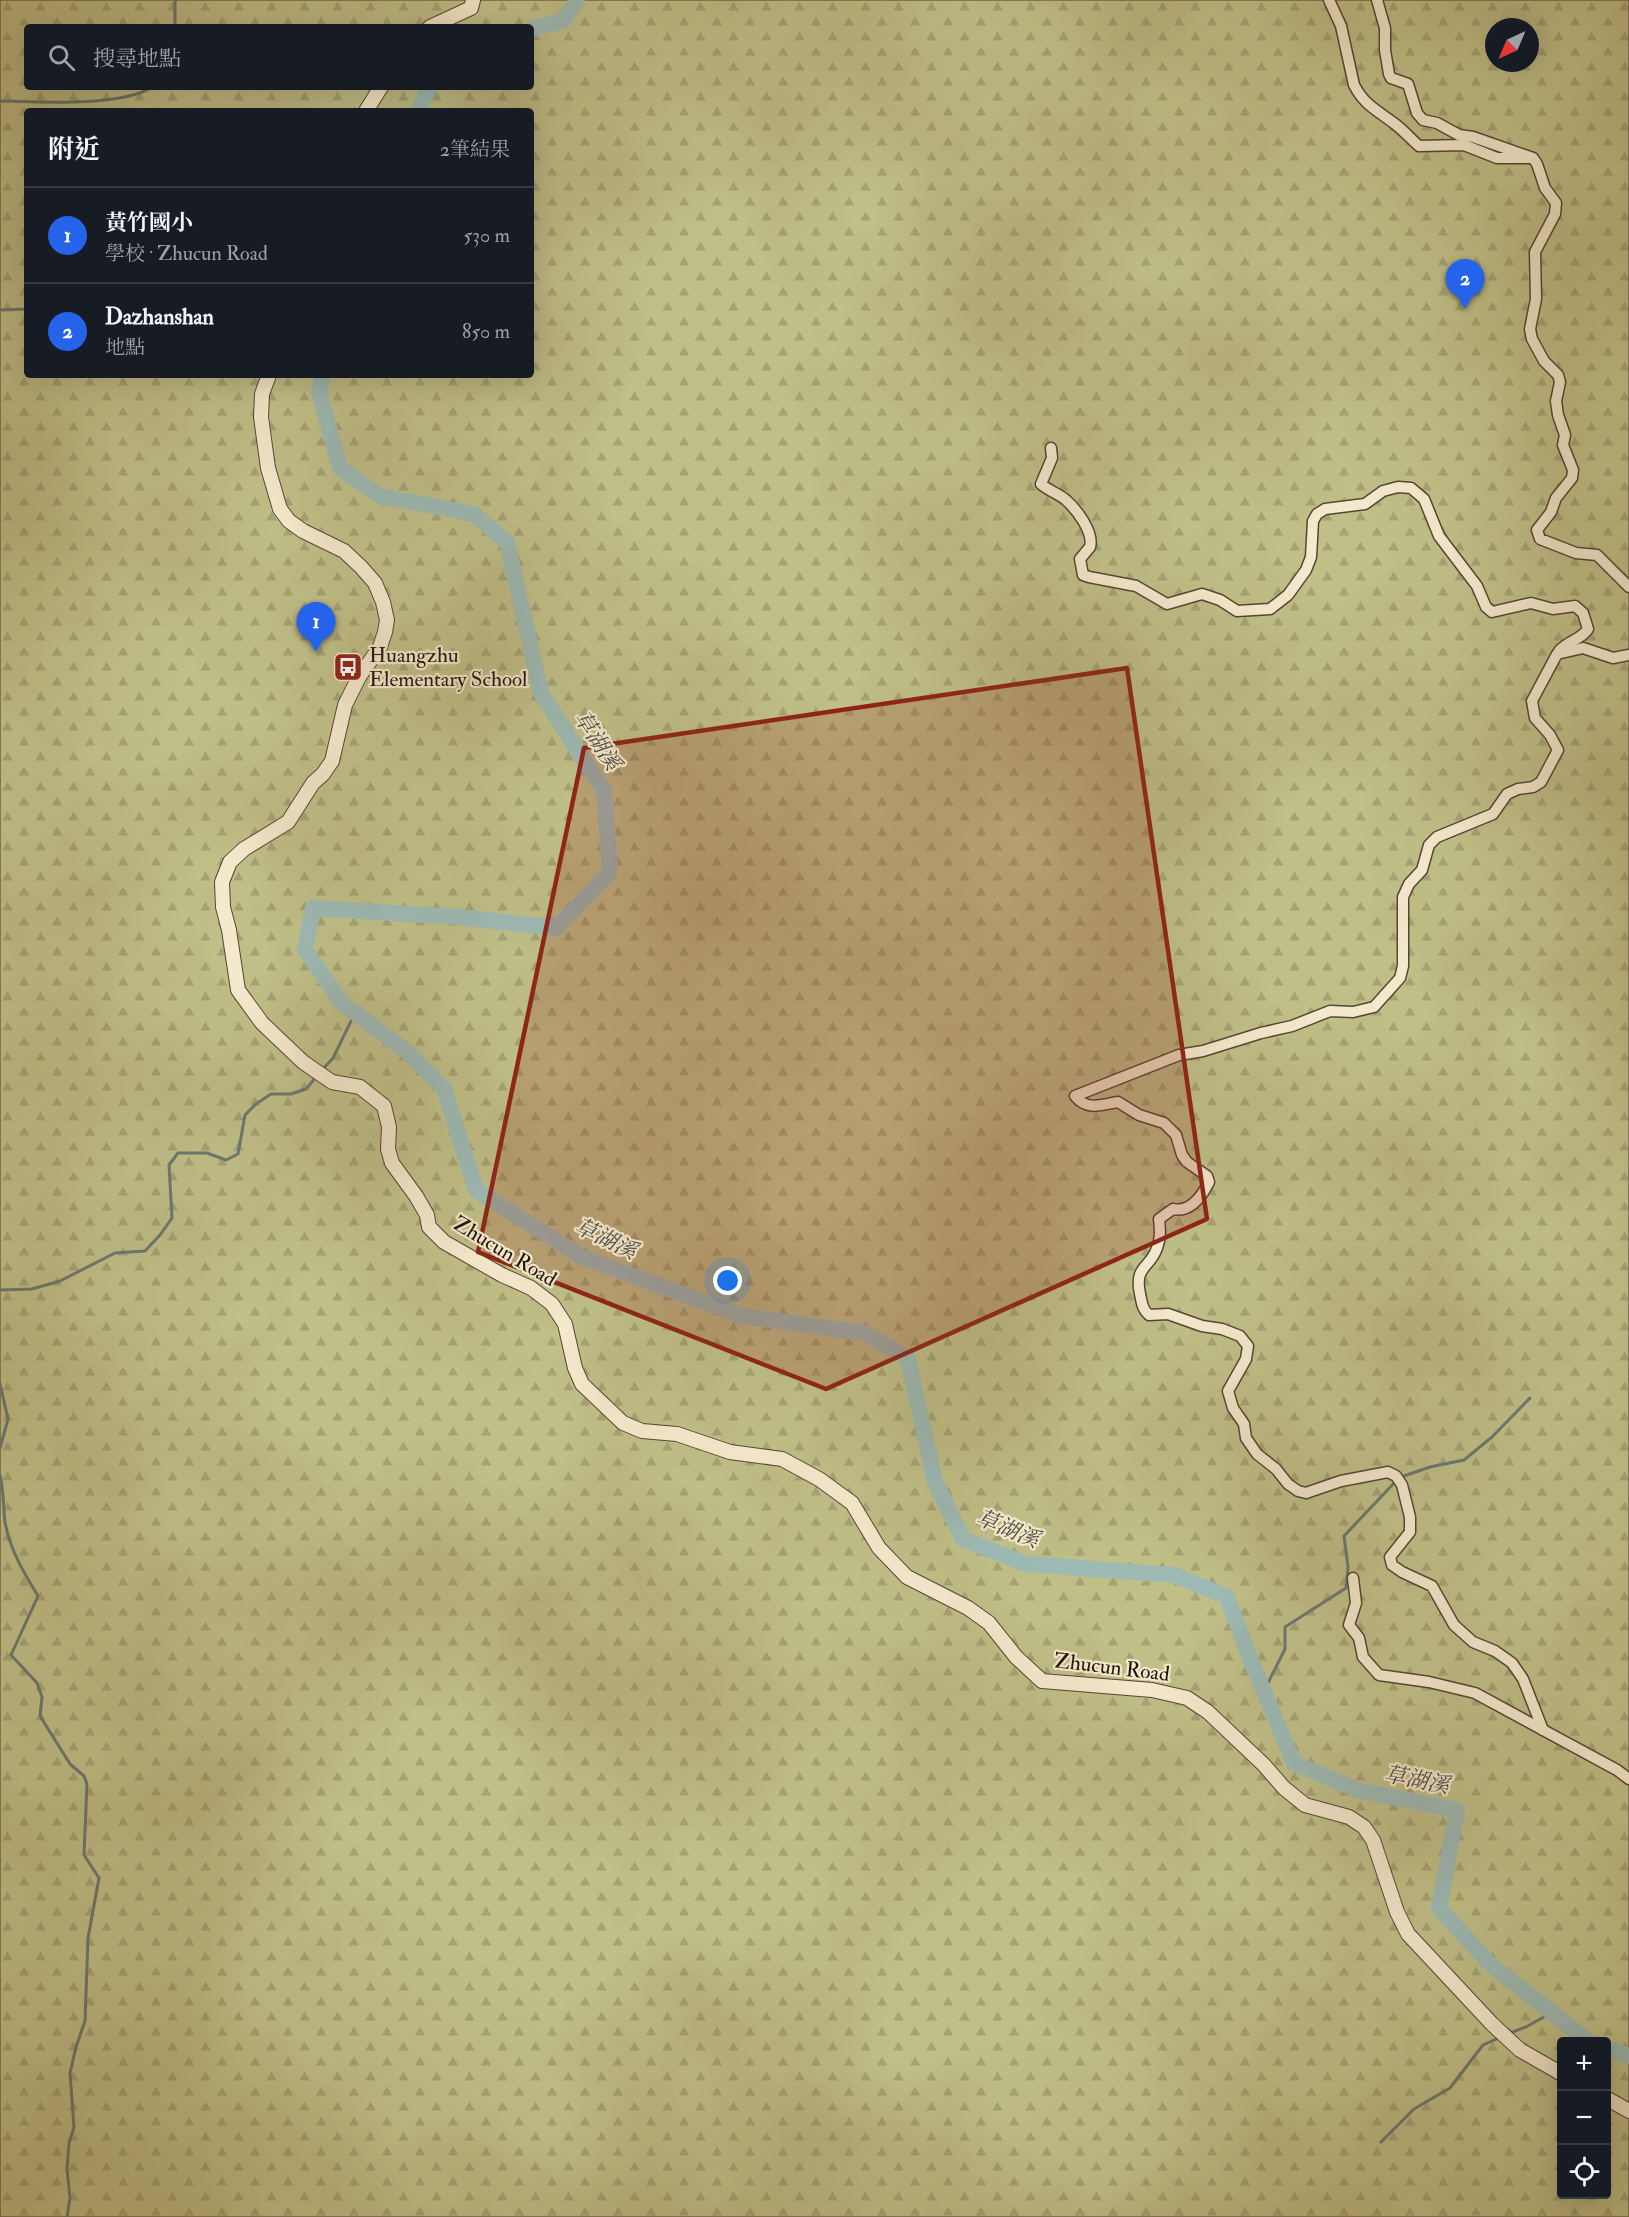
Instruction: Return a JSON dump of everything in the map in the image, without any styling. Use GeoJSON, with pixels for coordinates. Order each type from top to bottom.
{"type":"FeatureCollection","features":[{"type":"Feature","properties":{"kind":"street"},"geometry":{"type":"LineString","coordinates":[[436,24],[471,8],[473,0]]}},
{"type":"Feature","properties":{"kind":"street"},"geometry":{"type":"LineString","coordinates":[[1329,0],[1341,26],[1353,85],[1378,114],[1394,123],[1419,146],[1464,145],[1497,158],[1533,158]]}},
{"type":"Feature","properties":{"kind":"street"},"geometry":{"type":"LineString","coordinates":[[1377,0],[1385,28],[1385,50],[1389,74],[1391,78],[1408,84],[1417,113],[1423,120],[1437,123],[1459,135],[1533,158],[1545,188],[1556,203],[1555,214],[1535,252],[1536,299],[1530,330],[1532,339],[1544,361],[1558,375],[1560,382],[1556,401],[1558,415],[1565,435],[1563,445],[1573,470],[1572,478],[1556,498],[1551,512],[1537,531],[1540,539],[1549,543],[1576,553],[1597,555],[1629,587]]}},
{"type":"Feature","properties":{"kind":"street"},"geometry":{"type":"LineString","coordinates":[[368,108],[379,90]]}},
{"type":"Feature","properties":{"kind":"street","name":"Zhucun Road"},"geometry":{"type":"LineString","coordinates":[[268,378],[262,394],[261,417],[268,468],[280,509],[289,521],[344,551],[361,567],[375,583],[387,620],[380,647],[359,677],[345,705],[332,761],[313,783],[288,822],[244,849],[230,862],[222,882],[223,907],[238,990],[261,1023],[303,1062],[332,1082],[360,1087],[384,1107],[389,1127],[388,1149],[392,1163],[427,1215],[429,1227],[444,1242],[502,1275],[531,1288],[552,1304],[565,1324],[575,1368],[582,1384],[623,1423],[642,1431],[677,1434],[730,1452],[782,1459],[819,1479],[852,1503],[879,1548],[908,1577],[968,1608],[989,1623],[1016,1657],[1042,1681],[1152,1690],[1187,1698],[1208,1712],[1264,1765],[1284,1788],[1305,1805],[1349,1817],[1364,1827],[1372,1840],[1397,1912],[1408,1934],[1492,2024],[1520,2050],[1557,2071]]}},
{"type":"Feature","properties":{"kind":"street"},"geometry":{"type":"LineString","coordinates":[[1051,448],[1052,458],[1041,484],[1065,499],[1079,516],[1090,535],[1090,547],[1080,559],[1083,575],[1136,585],[1167,604],[1202,594],[1220,600],[1237,611],[1270,609],[1288,595],[1306,570],[1311,558],[1313,521],[1317,514],[1325,509],[1365,504],[1383,491],[1398,487],[1411,488],[1424,499],[1439,536],[1477,586],[1486,607],[1492,612],[1531,603],[1553,609],[1575,606],[1583,613],[1588,629],[1584,636],[1563,645],[1532,700],[1535,718],[1550,735],[1558,750],[1555,758],[1541,782],[1533,787],[1518,789],[1507,794],[1493,814],[1437,837],[1429,846],[1422,870],[1409,884],[1403,897],[1403,966],[1400,978],[1374,1007],[1353,1012],[1330,1011],[1292,1026],[1203,1051],[1179,1054],[1075,1096],[1088,1107],[1118,1102],[1139,1115],[1164,1123],[1176,1135],[1186,1162],[1207,1176],[1209,1182],[1196,1202],[1179,1210],[1173,1209],[1160,1219],[1160,1238],[1156,1251],[1142,1269],[1137,1281],[1143,1310],[1149,1315],[1168,1314],[1240,1336],[1248,1346],[1246,1359],[1228,1391],[1233,1408],[1244,1424],[1246,1438],[1257,1454],[1298,1491],[1306,1492],[1341,1480],[1388,1472],[1396,1476],[1402,1485],[1410,1517],[1410,1532],[1390,1557],[1392,1565],[1432,1586],[1454,1625],[1473,1642],[1495,1651],[1512,1664],[1522,1678],[1543,1730]]}},
{"type":"Feature","properties":{"kind":"street"},"geometry":{"type":"LineString","coordinates":[[1557,654],[1583,648],[1613,658],[1629,655]]}},
{"type":"Feature","properties":{"kind":"street"},"geometry":{"type":"LineString","coordinates":[[1353,1578],[1356,1603],[1349,1625],[1359,1638],[1363,1657],[1379,1674],[1429,1682],[1475,1694],[1617,1770],[1629,1779]]}},
{"type":"Feature","properties":{"kind":"street"},"geometry":{"type":"LineString","coordinates":[[1611,2101],[1629,2112]]}},
{"type":"Feature","properties":{"kind":"highlighted area"},"geometry":{"type":"Polygon","coordinates":[[[1127,668],[1207,1219],[826,1389],[478,1252],[584,748],[1127,668]]]}},
{"type":"Feature","properties":{"kind":"green space"},"geometry":{"type":"Polygon","coordinates":[[[0,0],[1629,0],[1629,2217],[0,2217],[0,0]]]}},
{"type":"Feature","properties":{"kind":"waterway","name":"草湖溪"},"geometry":{"type":"LineString","coordinates":[[175,0],[175,24]]}},
{"type":"Feature","properties":{"kind":"waterway","name":"草湖溪"},"geometry":{"type":"LineString","coordinates":[[534,28],[563,21],[577,0]]}},
{"type":"Feature","properties":{"kind":"waterway","name":"草湖溪"},"geometry":{"type":"LineString","coordinates":[[0,101],[79,102],[121,98],[145,90]]}},
{"type":"Feature","properties":{"kind":"waterway","name":"草湖溪"},"geometry":{"type":"LineString","coordinates":[[420,108],[428,90]]}},
{"type":"Feature","properties":{"kind":"waterway"},"geometry":{"type":"LineString","coordinates":[[0,310],[24,309]]}},
{"type":"Feature","properties":{"kind":"waterway","name":"草湖溪"},"geometry":{"type":"LineString","coordinates":[[322,378],[319,393],[340,468],[380,496],[474,514],[507,542],[541,693],[604,791],[610,872],[556,928],[458,917],[313,908],[305,950],[342,1003],[406,1051],[444,1089],[476,1190],[582,1257],[742,1316],[865,1333],[908,1359],[935,1482],[963,1539],[1026,1564],[1175,1575],[1227,1597],[1294,1763],[1357,1790],[1457,1810],[1439,1908],[1490,1964],[1583,2037]]}},
{"type":"Feature","properties":{"kind":"waterway"},"geometry":{"type":"LineString","coordinates":[[323,1069],[333,1058],[355,1013]]}},
{"type":"Feature","properties":{"kind":"waterway"},"geometry":{"type":"LineString","coordinates":[[0,1290],[32,1289],[60,1281],[115,1253],[145,1251],[172,1218],[169,1165],[178,1153],[207,1153],[226,1160],[238,1154],[245,1115],[256,1104],[271,1094],[291,1094],[306,1089],[316,1077]]}},
{"type":"Feature","properties":{"kind":"waterway"},"geometry":{"type":"LineString","coordinates":[[0,1384],[8,1419],[0,1448]]}},
{"type":"Feature","properties":{"kind":"waterway"},"geometry":{"type":"LineString","coordinates":[[1401,1477],[1430,1467],[1464,1460],[1492,1437],[1530,1398]]}},
{"type":"Feature","properties":{"kind":"waterway"},"geometry":{"type":"LineString","coordinates":[[0,1475],[5,1522],[10,1542],[38,1596],[11,1655],[37,1683],[42,1697],[40,1716],[70,1764],[84,1776],[87,1784],[84,1855],[99,1878],[88,1938],[85,2021],[70,2073],[74,2127],[69,2143],[67,2169],[70,2198],[67,2217]]}},
{"type":"Feature","properties":{"kind":"waterway"},"geometry":{"type":"LineString","coordinates":[[1264,1691],[1285,1649],[1285,1627],[1346,1588],[1348,1567],[1344,1536],[1396,1481]]}},
{"type":"Feature","properties":{"kind":"waterway"},"geometry":{"type":"LineString","coordinates":[[1510,2033],[1551,2013]]}},
{"type":"Feature","properties":{"kind":"waterway"},"geometry":{"type":"LineString","coordinates":[[1381,2142],[1414,2109],[1450,2088],[1483,2045],[1501,2037]]}},
{"type":"Feature","properties":{"kind":"waterway","name":"草湖溪"},"geometry":{"type":"LineString","coordinates":[[1611,2050],[1629,2056]]}},
{"type":"Feature","properties":{"kind":"place","name":"Dazhanshan"},"geometry":{"type":"Point","coordinates":[1465,309]}},
{"type":"Feature","properties":{"kind":"place","name":"黃竹國小"},"geometry":{"type":"Point","coordinates":[316,652]}},
{"type":"Feature","properties":{"kind":"place","name":"Huangzhu Elementary School"},"geometry":{"type":"Point","coordinates":[348,667]}}]}
